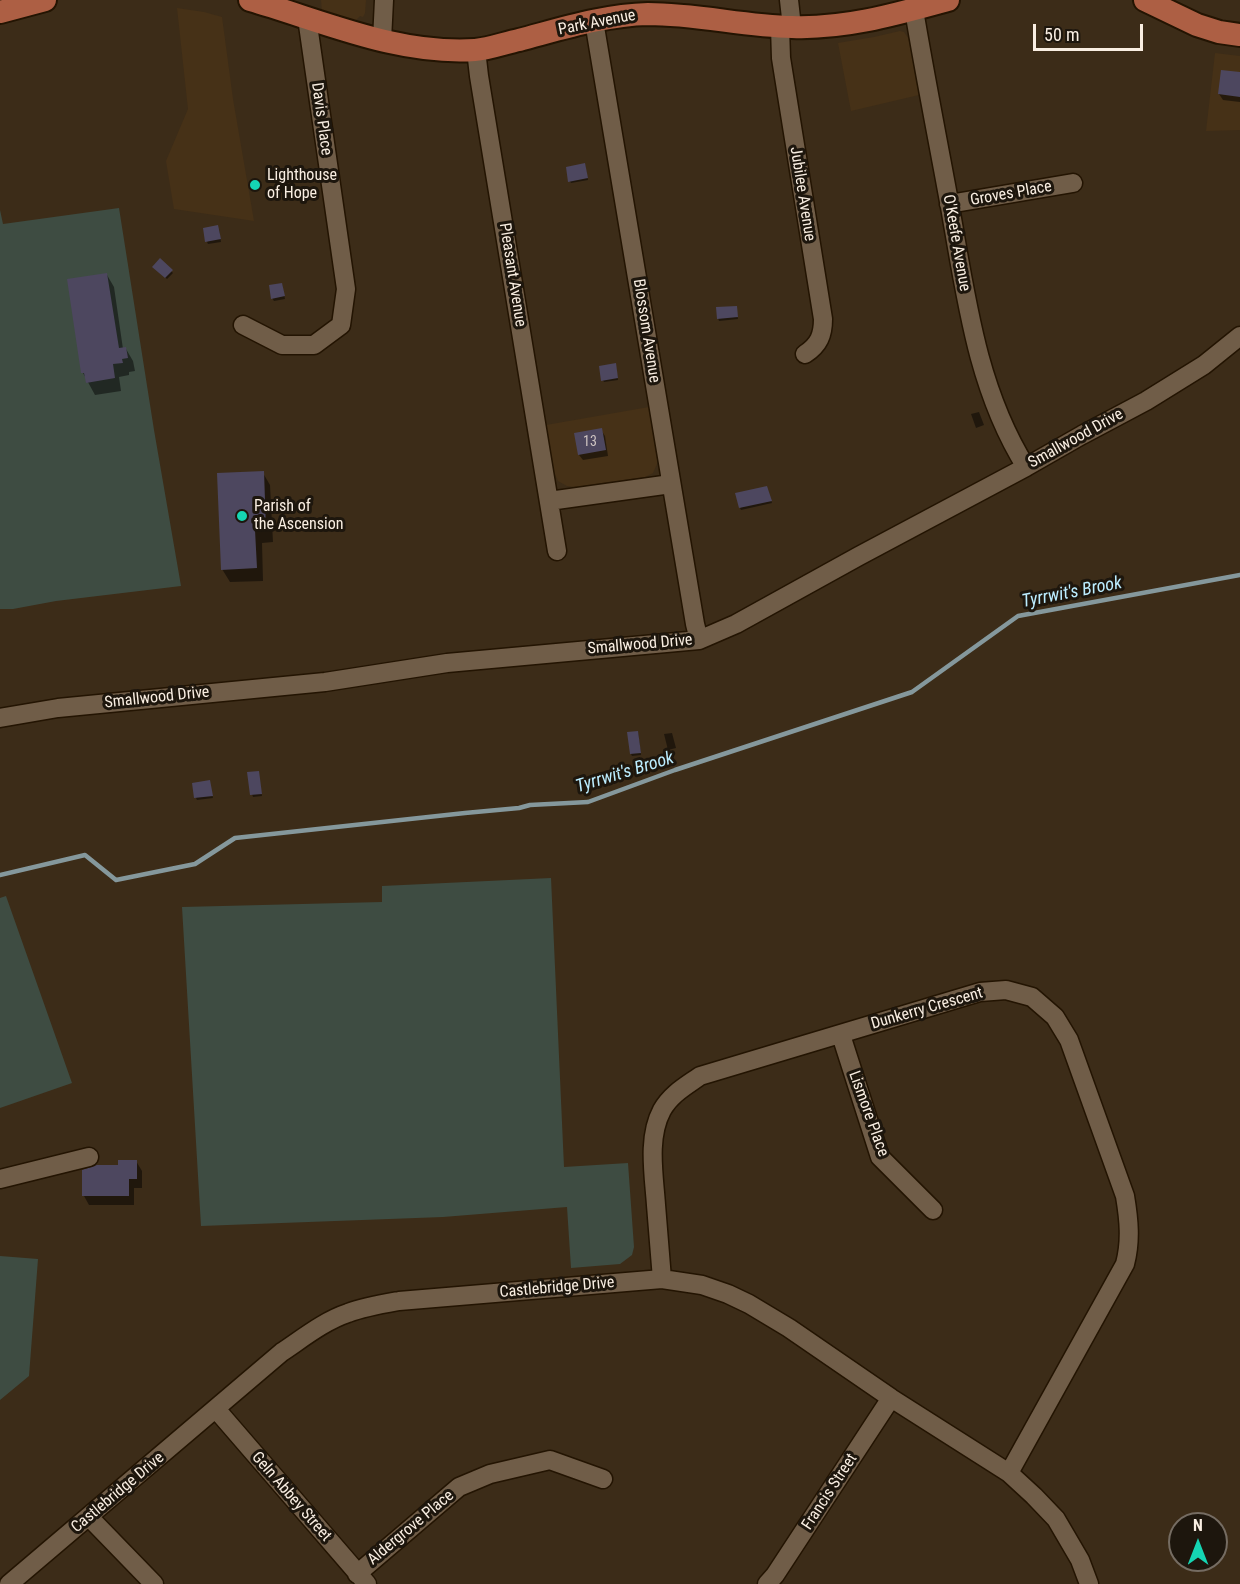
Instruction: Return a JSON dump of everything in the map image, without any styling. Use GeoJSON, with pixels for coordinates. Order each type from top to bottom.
{"type":"FeatureCollection","features":[{"type":"Feature","properties":{"kind":"main road"},"geometry":{"type":"LineString","coordinates":[[0,12],[45,0]]}},
{"type":"Feature","properties":{"kind":"main road","name":"Park Avenue"},"geometry":{"type":"LineString","coordinates":[[250,0],[382,40],[422,49],[476,50],[594,21],[669,8],[694,16],[786,27],[851,24],[903,8],[948,0]]}},
{"type":"Feature","properties":{"kind":"main road"},"geometry":{"type":"LineString","coordinates":[[1145,0],[1197,25],[1219,32],[1240,35]]}},
{"type":"Feature","properties":{"kind":"street"},"geometry":{"type":"LineString","coordinates":[[382,40],[384,0]]}},
{"type":"Feature","properties":{"kind":"street","name":"Jubilee Avenue"},"geometry":{"type":"LineString","coordinates":[[789,0],[780,58],[823,319],[820,339],[805,354]]}},
{"type":"Feature","properties":{"kind":"street","name":"O'Keefe Avenue"},"geometry":{"type":"LineString","coordinates":[[903,8],[949,204],[971,327],[989,389],[1005,428],[1026,467]]}},
{"type":"Feature","properties":{"kind":"street","name":"Davis Place"},"geometry":{"type":"LineString","coordinates":[[243,325],[282,345],[314,345],[341,325],[346,289],[307,18]]}},
{"type":"Feature","properties":{"kind":"street","name":"Blossom Avenue"},"geometry":{"type":"LineString","coordinates":[[594,21],[699,640]]}},
{"type":"Feature","properties":{"kind":"street","name":"Pleasant Avenue"},"geometry":{"type":"LineString","coordinates":[[476,50],[557,551]]}},
{"type":"Feature","properties":{"kind":"street","name":"Groves Place"},"geometry":{"type":"LineString","coordinates":[[949,204],[1073,183]]}},
{"type":"Feature","properties":{"kind":"street","name":"Smallwood Drive"},"geometry":{"type":"LineString","coordinates":[[0,718],[58,708],[325,682],[447,663],[699,640],[736,624],[1146,401],[1204,365],[1240,336]]}},
{"type":"Feature","properties":{"kind":"street"},"geometry":{"type":"LineString","coordinates":[[549,501],[671,484]]}},
{"type":"Feature","properties":{"kind":"street","name":"Dunkerry Crescent"},"geometry":{"type":"LineString","coordinates":[[662,1279],[653,1160],[654,1134],[663,1108],[677,1091],[700,1077],[980,992],[1006,990],[1032,997],[1055,1017],[1069,1040],[1125,1196],[1129,1250],[1125,1264],[1009,1473]]}},
{"type":"Feature","properties":{"kind":"street","name":"Lismore Place"},"geometry":{"type":"LineString","coordinates":[[841,1035],[880,1157],[933,1210]]}},
{"type":"Feature","properties":{"kind":"street"},"geometry":{"type":"LineString","coordinates":[[0,1179],[89,1157]]}},
{"type":"Feature","properties":{"kind":"street","name":"Castlebridge Drive"},"geometry":{"type":"LineString","coordinates":[[9,1584],[282,1352],[325,1324],[347,1313],[399,1301],[662,1279],[702,1285],[749,1304],[1009,1473],[1056,1519],[1080,1560],[1089,1584]]}},
{"type":"Feature","properties":{"kind":"street","name":"Francis Street"},"geometry":{"type":"LineString","coordinates":[[777,1581],[891,1398]]}},
{"type":"Feature","properties":{"kind":"street","name":"Geln Abbey Street"},"geometry":{"type":"LineString","coordinates":[[216,1409],[362,1579]]}},
{"type":"Feature","properties":{"kind":"street","name":"Aldergrove Place"},"geometry":{"type":"LineString","coordinates":[[362,1579],[459,1487],[490,1474],[550,1460],[603,1479]]}},
{"type":"Feature","properties":{"kind":"street"},"geometry":{"type":"LineString","coordinates":[[89,1517],[154,1584]]}},
{"type":"Feature","properties":{"kind":"shaded area"},"geometry":{"type":"Polygon","coordinates":[[[321,0],[366,0],[365,13],[363,17],[360,16],[356,20],[348,20],[322,12],[321,0]]]}},
{"type":"Feature","properties":{"kind":"shaded area"},"geometry":{"type":"Polygon","coordinates":[[[177,8],[222,17],[233,99],[254,221],[174,209],[166,161],[188,109],[177,8]]]}},
{"type":"Feature","properties":{"kind":"shaded area"},"geometry":{"type":"Polygon","coordinates":[[[904,32],[908,38],[919,95],[851,111],[838,43],[904,32]]]}},
{"type":"Feature","properties":{"kind":"shaded area"},"geometry":{"type":"Polygon","coordinates":[[[1215,53],[1240,56],[1240,130],[1206,131],[1215,53]]]}},
{"type":"Feature","properties":{"kind":"shaded area"},"geometry":{"type":"Polygon","coordinates":[[[649,407],[657,459],[653,473],[645,477],[576,487],[567,486],[558,481],[554,472],[546,425],[649,407]]]}},
{"type":"Feature","properties":{"kind":"green space"},"geometry":{"type":"Polygon","coordinates":[[[119,208],[181,586],[0,609],[0,210],[3,224],[119,208]]]}},
{"type":"Feature","properties":{"kind":"green space"},"geometry":{"type":"Polygon","coordinates":[[[551,878],[564,1167],[628,1163],[634,1247],[632,1255],[620,1264],[571,1268],[567,1207],[443,1217],[201,1226],[182,907],[382,902],[382,886],[551,878]]]}},
{"type":"Feature","properties":{"kind":"green space"},"geometry":{"type":"Polygon","coordinates":[[[6,896],[72,1083],[0,1108],[0,898],[6,896]]]}},
{"type":"Feature","properties":{"kind":"green space"},"geometry":{"type":"Polygon","coordinates":[[[0,1256],[38,1259],[29,1376],[0,1400],[0,1256]]]}},
{"type":"Feature","properties":{"kind":"building"},"geometry":{"type":"Polygon","coordinates":[[[1221,70],[1240,72],[1240,97],[1218,94],[1221,70]]]}},
{"type":"Feature","properties":{"kind":"building"},"geometry":{"type":"Polygon","coordinates":[[[585,163],[588,178],[568,182],[566,167],[585,163]]]}},
{"type":"Feature","properties":{"kind":"building"},"geometry":{"type":"Polygon","coordinates":[[[218,225],[221,239],[205,242],[203,228],[218,225]]]}},
{"type":"Feature","properties":{"kind":"building"},"geometry":{"type":"Polygon","coordinates":[[[160,258],[173,270],[165,278],[152,267],[160,258]]]}},
{"type":"Feature","properties":{"kind":"building"},"geometry":{"type":"Polygon","coordinates":[[[107,273],[119,348],[126,347],[128,358],[122,359],[123,363],[113,364],[115,378],[86,383],[84,373],[81,373],[67,279],[107,273]]]}},
{"type":"Feature","properties":{"kind":"building"},"geometry":{"type":"Polygon","coordinates":[[[282,283],[285,296],[271,299],[269,285],[282,283]]]}},
{"type":"Feature","properties":{"kind":"building"},"geometry":{"type":"Polygon","coordinates":[[[737,306],[738,317],[717,319],[716,307],[737,306]]]}},
{"type":"Feature","properties":{"kind":"building"},"geometry":{"type":"Polygon","coordinates":[[[616,363],[618,378],[601,381],[599,366],[616,363]]]}},
{"type":"Feature","properties":{"kind":"building"},"geometry":{"type":"Polygon","coordinates":[[[602,428],[606,450],[578,455],[574,433],[602,428]]]}},
{"type":"Feature","properties":{"kind":"building","name":"Parish of the Ascension"},"geometry":{"type":"Polygon","coordinates":[[[264,471],[266,530],[255,530],[257,568],[221,570],[217,473],[264,471]]]}},
{"type":"Feature","properties":{"kind":"building"},"geometry":{"type":"Polygon","coordinates":[[[767,486],[772,501],[739,508],[735,493],[767,486]]]}},
{"type":"Feature","properties":{"kind":"building"},"geometry":{"type":"Polygon","coordinates":[[[638,731],[641,753],[630,754],[627,732],[638,731]]]}},
{"type":"Feature","properties":{"kind":"building"},"geometry":{"type":"Polygon","coordinates":[[[259,771],[262,794],[250,795],[247,772],[259,771]]]}},
{"type":"Feature","properties":{"kind":"building"},"geometry":{"type":"Polygon","coordinates":[[[210,780],[213,796],[194,798],[192,783],[210,780]]]}},
{"type":"Feature","properties":{"kind":"building"},"geometry":{"type":"Polygon","coordinates":[[[118,1160],[137,1160],[137,1179],[129,1179],[129,1196],[82,1196],[82,1170],[97,1165],[118,1165],[118,1160]]]}},
{"type":"Feature","properties":{"kind":"waterway","name":"Tyrrwit's Brook"},"geometry":{"type":"LineString","coordinates":[[0,875],[85,855],[116,880],[195,864],[235,838],[530,805],[588,802],[675,770],[912,692],[1018,616],[1240,575]]}},
{"type":"Feature","properties":{"kind":"place","name":"Lighthouse of Hope"},"geometry":{"type":"Point","coordinates":[255,185]}},
{"type":"Feature","properties":{"kind":"place","name":"Parish of the Ascension"},"geometry":{"type":"Point","coordinates":[242,516]}}]}
